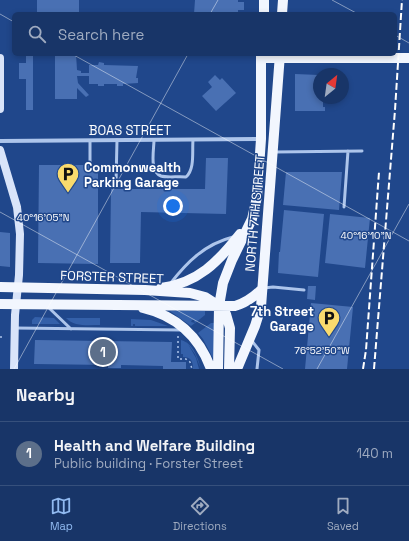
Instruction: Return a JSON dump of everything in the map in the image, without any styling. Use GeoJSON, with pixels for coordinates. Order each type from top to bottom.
{"type":"FeatureCollection","features":[{"type":"Feature","properties":{"kind":"main road"},"geometry":{"type":"LineString","coordinates":[[264,0],[264,12]]}},
{"type":"Feature","properties":{"kind":"main road"},"geometry":{"type":"LineString","coordinates":[[282,12],[283,0]]}},
{"type":"Feature","properties":{"kind":"main road"},"geometry":{"type":"LineString","coordinates":[[261,56],[409,58]]}},
{"type":"Feature","properties":{"kind":"main road","name":"NORTH 7TH STREET"},"geometry":{"type":"LineString","coordinates":[[218,369],[219,306],[222,283],[248,229],[255,208],[261,140],[261,56]]}},
{"type":"Feature","properties":{"kind":"main road","name":"NORTH 7TH STREET"},"geometry":{"type":"LineString","coordinates":[[237,369],[259,316],[280,56]]}},
{"type":"Feature","properties":{"kind":"main road"},"geometry":{"type":"LineString","coordinates":[[0,60],[0,109]]}},
{"type":"Feature","properties":{"kind":"main road"},"geometry":{"type":"LineString","coordinates":[[0,150],[17,207],[20,234],[14,369]]}},
{"type":"Feature","properties":{"kind":"main road"},"geometry":{"type":"LineString","coordinates":[[146,290],[167,287],[190,279],[210,268],[221,258],[239,236],[250,220],[255,208]]}},
{"type":"Feature","properties":{"kind":"main road","name":"FORSTER STREET"},"geometry":{"type":"LineString","coordinates":[[0,287],[146,290],[198,294],[212,300],[219,306]]}},
{"type":"Feature","properties":{"kind":"main road","name":"FORSTER STREET"},"geometry":{"type":"LineString","coordinates":[[0,304],[235,306],[242,304],[255,296],[262,289]]}},
{"type":"Feature","properties":{"kind":"main road"},"geometry":{"type":"LineString","coordinates":[[131,306],[160,314],[178,323],[187,330],[201,347],[211,369]]}},
{"type":"Feature","properties":{"kind":"main road"},"geometry":{"type":"LineString","coordinates":[[219,306],[226,314],[230,328],[229,369]]}},
{"type":"Feature","properties":{"kind":"street","name":"BOAS STREET"},"geometry":{"type":"LineString","coordinates":[[0,141],[261,140]]}},
{"type":"Feature","properties":{"kind":"lane"},"geometry":{"type":"LineString","coordinates":[[116,183],[117,140]]}},
{"type":"Feature","properties":{"kind":"lane"},"geometry":{"type":"LineString","coordinates":[[154,140],[154,167],[156,172],[161,176],[186,177],[190,173],[192,167],[193,140]]}},
{"type":"Feature","properties":{"kind":"lane"},"geometry":{"type":"LineString","coordinates":[[90,141],[90,165]]}},
{"type":"Feature","properties":{"kind":"lane"},"geometry":{"type":"LineString","coordinates":[[344,207],[348,151]]}},
{"type":"Feature","properties":{"kind":"lane"},"geometry":{"type":"LineString","coordinates":[[273,152],[362,151]]}},
{"type":"Feature","properties":{"kind":"lane"},"geometry":{"type":"LineString","coordinates":[[167,287],[181,270],[201,251],[222,240],[239,236]]}},
{"type":"Feature","properties":{"kind":"lane"},"geometry":{"type":"LineString","coordinates":[[262,289],[269,286],[304,290]]}},
{"type":"Feature","properties":{"kind":"lane"},"geometry":{"type":"LineString","coordinates":[[46,304],[71,329]]}},
{"type":"Feature","properties":{"kind":"lane"},"geometry":{"type":"LineString","coordinates":[[15,328],[187,330]]}},
{"type":"Feature","properties":{"kind":"lane"},"geometry":{"type":"LineString","coordinates":[[250,338],[259,350],[257,369]]}},
{"type":"Feature","properties":{"kind":"path"},"geometry":{"type":"LineString","coordinates":[[178,336],[178,359],[186,359],[190,362],[192,369]]}},
{"type":"Feature","properties":{"kind":"shaded area"},"geometry":{"type":"Polygon","coordinates":[[[170,311],[205,311],[205,315],[195,323],[191,326],[170,311]]]}},
{"type":"Feature","properties":{"kind":"shaded area"},"geometry":{"type":"Polygon","coordinates":[[[35,317],[54,318],[60,324],[32,324],[32,320],[35,317]]]}},
{"type":"Feature","properties":{"kind":"shaded area"},"geometry":{"type":"Polygon","coordinates":[[[66,318],[100,318],[100,325],[77,324],[66,318]]]}},
{"type":"Feature","properties":{"kind":"shaded area"},"geometry":{"type":"Polygon","coordinates":[[[131,319],[151,320],[168,326],[135,326],[135,324],[133,324],[133,326],[131,326],[131,319]]]}},
{"type":"Feature","properties":{"kind":"shaded area"},"geometry":{"type":"Polygon","coordinates":[[[211,323],[214,323],[214,360],[203,339],[198,333],[211,323]]]}},
{"type":"Feature","properties":{"kind":"shaded area"},"geometry":{"type":"Polygon","coordinates":[[[181,340],[189,344],[192,348],[197,356],[201,369],[195,354],[188,344],[196,358],[199,369],[193,369],[191,360],[183,357],[183,354],[181,354],[181,340]]]}},
{"type":"Feature","properties":{"kind":"building"},"geometry":{"type":"Polygon","coordinates":[[[37,0],[79,0],[79,12],[37,12],[37,0]]]}},
{"type":"Feature","properties":{"kind":"building"},"geometry":{"type":"Polygon","coordinates":[[[195,0],[238,0],[238,2],[244,2],[244,10],[238,10],[238,12],[194,12],[195,0]]]}},
{"type":"Feature","properties":{"kind":"building"},"geometry":{"type":"Polygon","coordinates":[[[26,56],[33,56],[33,110],[26,110],[26,79],[19,79],[19,63],[26,63],[26,56]]]}},
{"type":"Feature","properties":{"kind":"building"},"geometry":{"type":"Polygon","coordinates":[[[55,56],[76,56],[77,70],[81,71],[81,73],[89,73],[89,65],[98,65],[99,62],[104,63],[104,65],[138,66],[136,78],[138,78],[138,83],[123,84],[123,86],[117,86],[117,84],[104,84],[104,86],[98,86],[98,84],[89,84],[89,76],[77,76],[78,83],[89,95],[86,97],[77,88],[77,99],[55,99],[55,56]]]}},
{"type":"Feature","properties":{"kind":"building"},"geometry":{"type":"Polygon","coordinates":[[[295,74],[313,75],[313,104],[323,104],[325,111],[295,111],[295,74]]]}},
{"type":"Feature","properties":{"kind":"building"},"geometry":{"type":"Polygon","coordinates":[[[215,75],[220,80],[222,78],[236,93],[216,111],[202,96],[212,87],[208,82],[215,75]]]}},
{"type":"Feature","properties":{"kind":"building"},"geometry":{"type":"Polygon","coordinates":[[[206,158],[228,158],[226,214],[141,212],[140,263],[110,263],[111,189],[205,189],[206,158]]]}},
{"type":"Feature","properties":{"kind":"building","name":"Commonwealth Parking Garage"},"geometry":{"type":"Polygon","coordinates":[[[39,165],[98,165],[98,264],[38,263],[39,165]]]}},
{"type":"Feature","properties":{"kind":"building"},"geometry":{"type":"Polygon","coordinates":[[[286,172],[342,172],[339,210],[283,205],[286,172]]]}},
{"type":"Feature","properties":{"kind":"building"},"geometry":{"type":"Polygon","coordinates":[[[284,210],[324,214],[318,277],[278,273],[284,210]]]}},
{"type":"Feature","properties":{"kind":"building"},"geometry":{"type":"Polygon","coordinates":[[[330,214],[370,218],[365,268],[325,263],[330,214]]]}},
{"type":"Feature","properties":{"kind":"building"},"geometry":{"type":"Polygon","coordinates":[[[0,232],[10,233],[10,267],[0,266],[0,232]]]}},
{"type":"Feature","properties":{"kind":"building"},"geometry":{"type":"Polygon","coordinates":[[[308,286],[316,286],[315,300],[307,299],[308,286]]]}},
{"type":"Feature","properties":{"kind":"building","name":"7th Street Garage"},"geometry":{"type":"Polygon","coordinates":[[[311,303],[353,307],[347,369],[305,369],[311,303]]]}},
{"type":"Feature","properties":{"kind":"building"},"geometry":{"type":"Polygon","coordinates":[[[35,340],[172,342],[171,362],[186,362],[186,369],[163,369],[163,366],[121,365],[121,368],[108,368],[108,365],[34,364],[35,340]]]}},
{"type":"Feature","properties":{"kind":"railway"},"geometry":{"type":"LineString","coordinates":[[374,369],[395,110],[402,0]]}},
{"type":"Feature","properties":{"kind":"railway"},"geometry":{"type":"LineString","coordinates":[[363,369],[366,350],[379,172]]}},
{"type":"Feature","properties":{"kind":"place","name":"Commonwealth Parking Garage"},"geometry":{"type":"Point","coordinates":[68,194]}},
{"type":"Feature","properties":{"kind":"place","name":"7th Street Garage"},"geometry":{"type":"Point","coordinates":[329,338]}},
{"type":"Feature","properties":{"kind":"place","name":"Health and Welfare Building"},"geometry":{"type":"Point","coordinates":[103,352]}}]}
